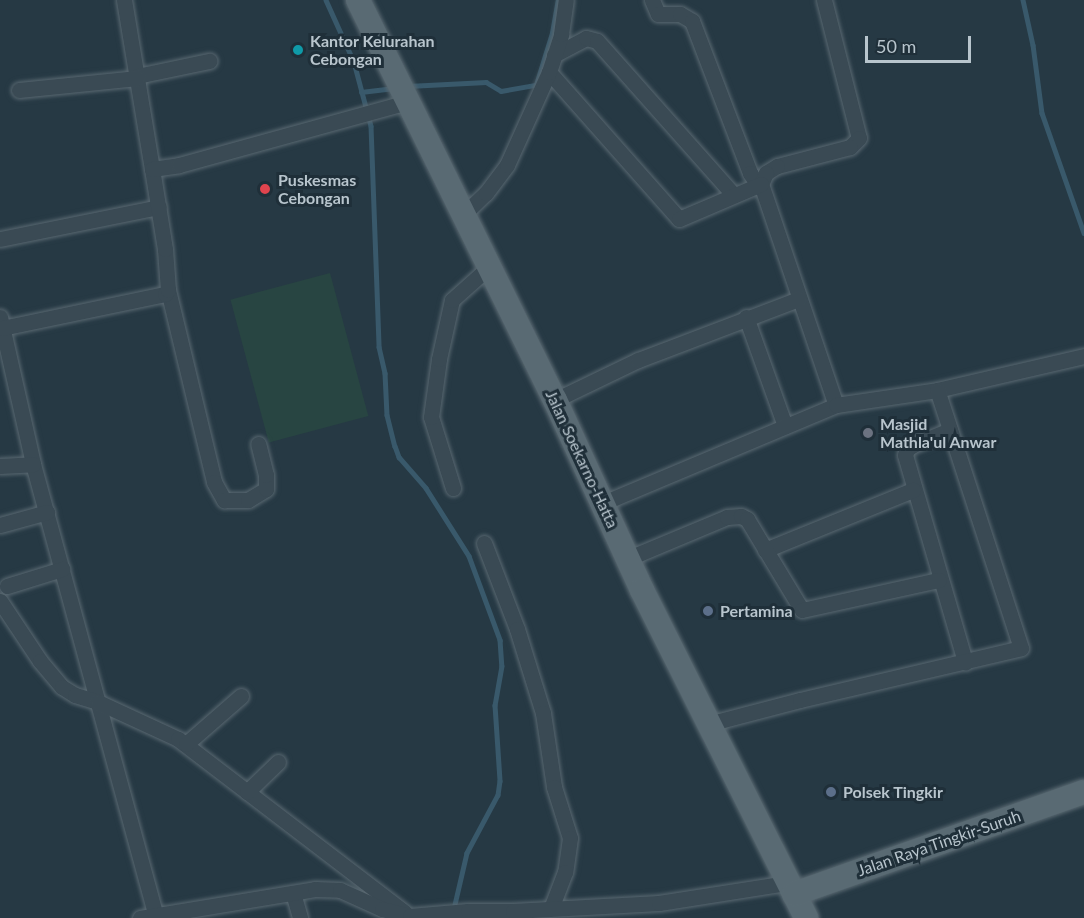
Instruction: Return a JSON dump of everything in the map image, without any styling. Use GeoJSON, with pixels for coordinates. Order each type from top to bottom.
{"type":"FeatureCollection","features":[{"type":"Feature","properties":{"kind":"main road","name":"Jalan Soekarno-Hatta"},"geometry":{"type":"LineString","coordinates":[[358,0],[465,213],[708,724],[806,918]]}},
{"type":"Feature","properties":{"kind":"main road","name":"Jalan Raya Tingkir-Suruh"},"geometry":{"type":"LineString","coordinates":[[791,888],[1084,792]]}},
{"type":"Feature","properties":{"kind":"street"},"geometry":{"type":"LineString","coordinates":[[124,0],[159,207],[168,290],[213,482],[224,500],[248,500],[266,489],[266,475],[258,444]]}},
{"type":"Feature","properties":{"kind":"street"},"geometry":{"type":"LineString","coordinates":[[465,213],[486,194],[507,165],[549,72],[561,34],[566,0]]}},
{"type":"Feature","properties":{"kind":"street"},"geometry":{"type":"LineString","coordinates":[[652,0],[658,14],[680,14],[692,21],[750,173],[760,184],[836,405]]}},
{"type":"Feature","properties":{"kind":"street"},"geometry":{"type":"LineString","coordinates":[[549,72],[679,219],[760,184],[764,175],[773,168],[850,147],[859,138],[824,0]]}},
{"type":"Feature","properties":{"kind":"street"},"geometry":{"type":"LineString","coordinates":[[555,55],[586,38],[597,41],[733,194]]}},
{"type":"Feature","properties":{"kind":"street"},"geometry":{"type":"LineString","coordinates":[[19,90],[137,77],[209,61]]}},
{"type":"Feature","properties":{"kind":"street"},"geometry":{"type":"LineString","coordinates":[[153,169],[179,165],[354,118],[372,112],[402,91]]}},
{"type":"Feature","properties":{"kind":"street"},"geometry":{"type":"LineString","coordinates":[[0,239],[159,207]]}},
{"type":"Feature","properties":{"kind":"street"},"geometry":{"type":"LineString","coordinates":[[453,488],[431,417],[439,359],[452,300],[490,266]]}},
{"type":"Feature","properties":{"kind":"street"},"geometry":{"type":"LineString","coordinates":[[168,290],[162,296],[1,322],[33,464],[98,702],[150,917],[292,893],[340,890],[382,909],[410,916],[446,912],[659,903],[791,888]]}},
{"type":"Feature","properties":{"kind":"street"},"geometry":{"type":"LineString","coordinates":[[555,400],[638,360],[798,299]]}},
{"type":"Feature","properties":{"kind":"street"},"geometry":{"type":"LineString","coordinates":[[746,317],[785,426]]}},
{"type":"Feature","properties":{"kind":"street"},"geometry":{"type":"LineString","coordinates":[[603,503],[836,405],[937,390],[1084,356]]}},
{"type":"Feature","properties":{"kind":"street"},"geometry":{"type":"LineString","coordinates":[[708,724],[833,692],[1018,651],[1022,646],[937,390]]}},
{"type":"Feature","properties":{"kind":"street"},"geometry":{"type":"LineString","coordinates":[[950,430],[907,449],[905,455],[913,490],[964,662]]}},
{"type":"Feature","properties":{"kind":"street"},"geometry":{"type":"LineString","coordinates":[[0,466],[33,464]]}},
{"type":"Feature","properties":{"kind":"street"},"geometry":{"type":"LineString","coordinates":[[765,549],[913,490]]}},
{"type":"Feature","properties":{"kind":"street"},"geometry":{"type":"LineString","coordinates":[[0,525],[47,512]]}},
{"type":"Feature","properties":{"kind":"street"},"geometry":{"type":"LineString","coordinates":[[629,558],[734,515],[746,518],[798,607],[804,611],[939,580]]}},
{"type":"Feature","properties":{"kind":"street"},"geometry":{"type":"LineString","coordinates":[[484,543],[506,598],[543,713],[555,787],[570,838],[565,872],[551,908]]}},
{"type":"Feature","properties":{"kind":"street"},"geometry":{"type":"LineString","coordinates":[[7,586],[62,569]]}},
{"type":"Feature","properties":{"kind":"street"},"geometry":{"type":"LineString","coordinates":[[0,601],[40,662],[62,687],[75,695],[98,702],[186,744],[410,916]]}},
{"type":"Feature","properties":{"kind":"street"},"geometry":{"type":"LineString","coordinates":[[186,744],[241,696]]}},
{"type":"Feature","properties":{"kind":"street"},"geometry":{"type":"LineString","coordinates":[[247,792],[278,762]]}},
{"type":"Feature","properties":{"kind":"street"},"geometry":{"type":"LineString","coordinates":[[292,893],[300,918]]}},
{"type":"Feature","properties":{"kind":"green space"},"geometry":{"type":"Polygon","coordinates":[[[330,273],[368,416],[269,443],[231,300],[330,273]]]}},
{"type":"Feature","properties":{"kind":"waterway"},"geometry":{"type":"LineString","coordinates":[[326,0],[354,62],[371,126],[379,347],[385,373],[387,415],[395,446],[399,457],[426,488],[469,556],[500,640],[502,666],[495,705],[500,781],[498,795],[467,853],[454,909]]}},
{"type":"Feature","properties":{"kind":"waterway"},"geometry":{"type":"LineString","coordinates":[[408,86],[486,82],[501,91],[536,85],[552,33],[558,0]]}},
{"type":"Feature","properties":{"kind":"waterway"},"geometry":{"type":"LineString","coordinates":[[1023,0],[1033,45],[1042,113],[1084,233]]}},
{"type":"Feature","properties":{"kind":"waterway"},"geometry":{"type":"LineString","coordinates":[[361,92],[394,88]]}},
{"type":"Feature","properties":{"kind":"place","name":"Kantor Kelurahan Cebongan"},"geometry":{"type":"Point","coordinates":[298,50]}},
{"type":"Feature","properties":{"kind":"place","name":"Puskesmas Cebongan"},"geometry":{"type":"Point","coordinates":[265,189]}},
{"type":"Feature","properties":{"kind":"place","name":"Masjid Mathla'ul Anwar"},"geometry":{"type":"Point","coordinates":[868,433]}},
{"type":"Feature","properties":{"kind":"place","name":"Pertamina"},"geometry":{"type":"Point","coordinates":[708,611]}},
{"type":"Feature","properties":{"kind":"place","name":"Polsek Tingkir"},"geometry":{"type":"Point","coordinates":[831,792]}}]}
